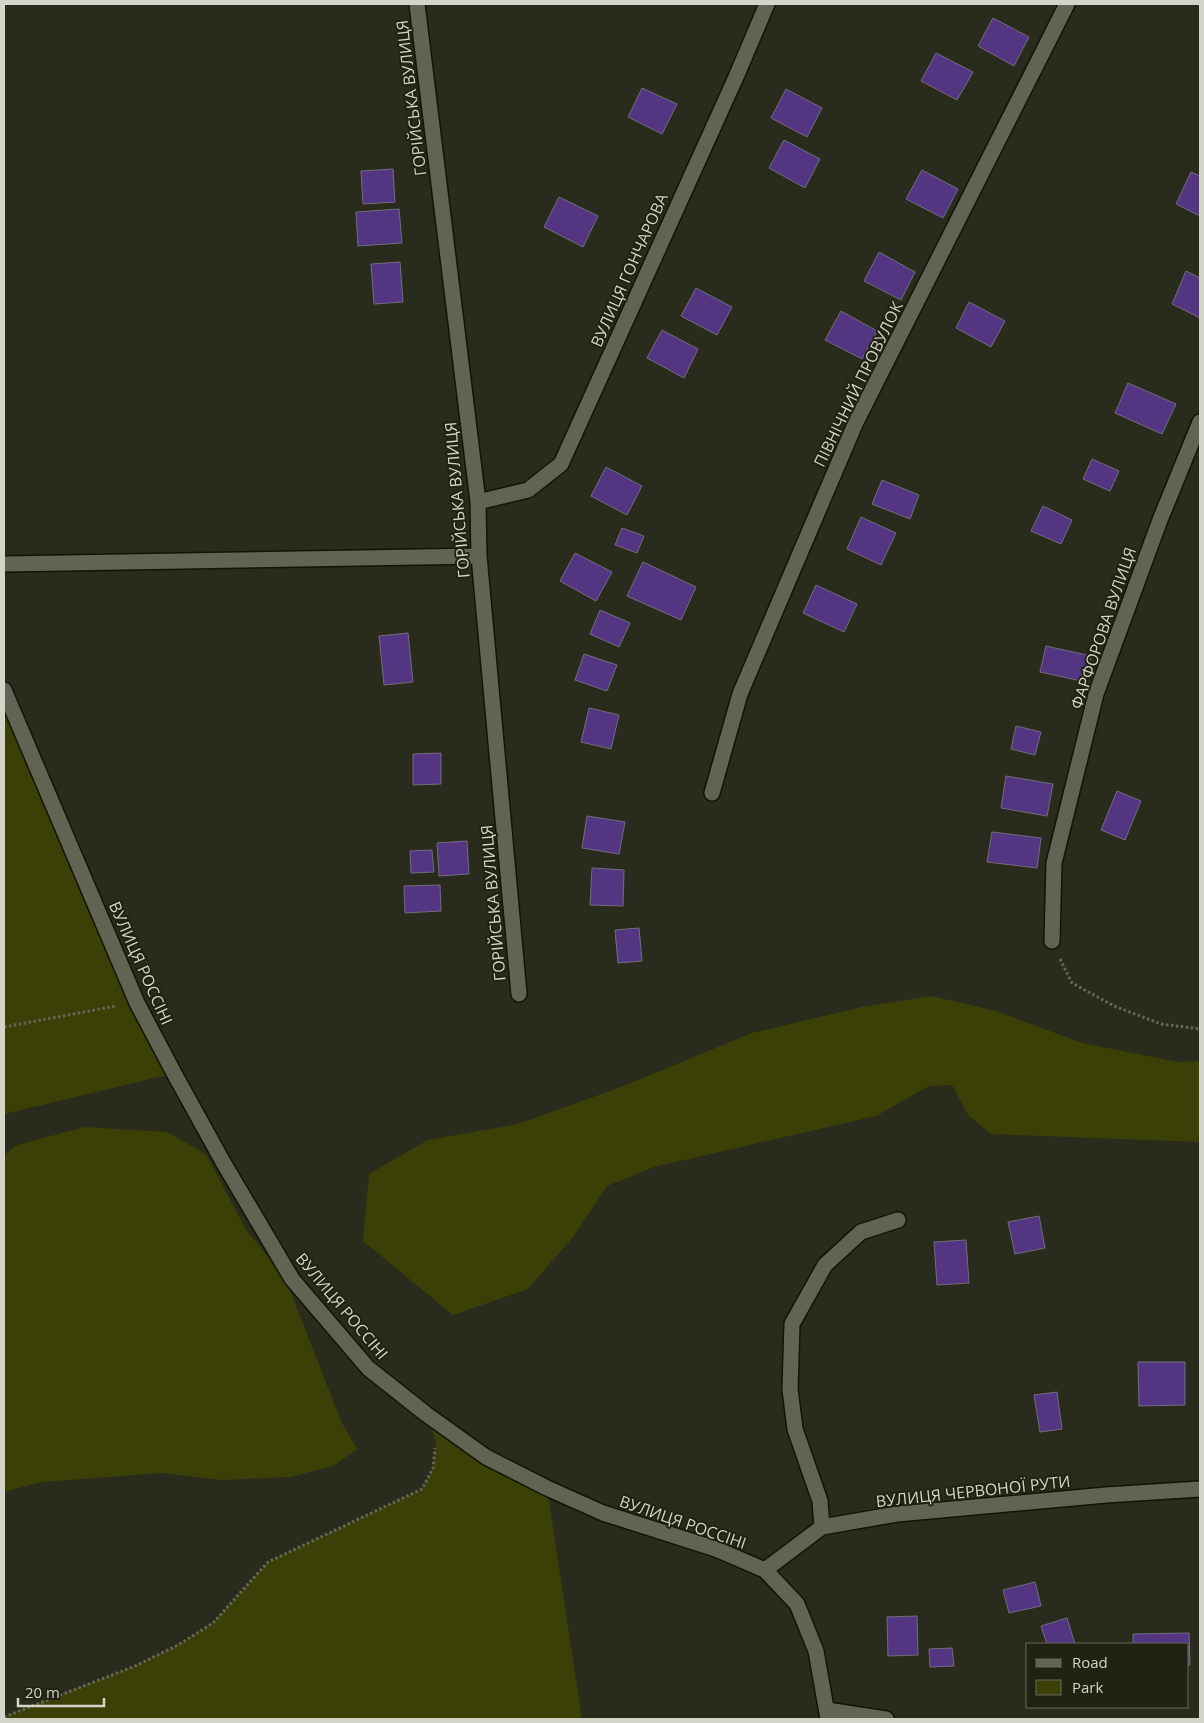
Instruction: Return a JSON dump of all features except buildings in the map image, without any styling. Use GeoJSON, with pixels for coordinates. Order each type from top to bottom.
{"type":"FeatureCollection","features":[{"type":"Feature","properties":{"kind":"street","name":"ГОРІЙСЬКА ВУЛИЦЯ"},"geometry":{"type":"LineString","coordinates":[[417,4],[478,502],[479,556],[519,994]]}},
{"type":"Feature","properties":{"kind":"street","name":"ВУЛИЦЯ ГОНЧАРОВА"},"geometry":{"type":"LineString","coordinates":[[478,502],[528,490],[561,464],[736,77],[767,4]]}},
{"type":"Feature","properties":{"kind":"street","name":"ПІВНІЧНИЙ ПРОВУЛОК"},"geometry":{"type":"LineString","coordinates":[[712,793],[740,694],[856,422],[1067,4]]}},
{"type":"Feature","properties":{"kind":"street","name":"ФАРФОРОВА ВУЛИЦЯ"},"geometry":{"type":"LineString","coordinates":[[1052,941],[1054,863],[1096,694],[1160,520],[1200,422]]}},
{"type":"Feature","properties":{"kind":"street"},"geometry":{"type":"LineString","coordinates":[[4,564],[479,556]]}},
{"type":"Feature","properties":{"kind":"street","name":"ВУЛИЦЯ РОССІНІ"},"geometry":{"type":"LineString","coordinates":[[4,690],[137,1002],[174,1075],[292,1279],[368,1368],[426,1414],[486,1457],[547,1488],[603,1513],[716,1549],[765,1570],[797,1604],[816,1651],[827,1715]]}},
{"type":"Feature","properties":{"kind":"street"},"geometry":{"type":"LineString","coordinates":[[822,1527],[820,1501],[795,1430],[790,1389],[792,1324],[825,1264],[861,1232],[898,1220]]}},
{"type":"Feature","properties":{"kind":"street","name":"ВУЛИЦЯ ЧЕРВОНОЇ РУТИ"},"geometry":{"type":"LineString","coordinates":[[765,1570],[822,1527],[898,1514],[1106,1495],[1200,1489]]}},
{"type":"Feature","properties":{"kind":"street"},"geometry":{"type":"LineString","coordinates":[[827,1715],[886,1719]]}},
{"type":"Feature","properties":{"kind":"path"},"geometry":{"type":"LineString","coordinates":[[1052,941],[1072,983],[1114,1006],[1161,1024],[1200,1029]]}},
{"type":"Feature","properties":{"kind":"path"},"geometry":{"type":"LineString","coordinates":[[4,1027],[137,1002]]}},
{"type":"Feature","properties":{"kind":"path"},"geometry":{"type":"LineString","coordinates":[[4,1717],[136,1666],[178,1645],[213,1623],[268,1562],[422,1489],[433,1468],[436,1442],[426,1414]]}},
{"type":"Feature","properties":{"kind":"green space"},"geometry":{"type":"Polygon","coordinates":[[[4,690],[175,1075],[159,1077],[4,1114],[4,690]]]}},
{"type":"Feature","properties":{"kind":"green space"},"geometry":{"type":"Polygon","coordinates":[[[932,996],[996,1011],[1082,1043],[1178,1062],[1200,1061],[1200,1142],[991,1134],[968,1115],[952,1085],[929,1086],[876,1116],[654,1167],[607,1186],[573,1237],[528,1289],[453,1315],[363,1241],[369,1174],[428,1140],[518,1124],[621,1087],[752,1033],[862,1007],[932,996]]]}},
{"type":"Feature","properties":{"kind":"green space"},"geometry":{"type":"Polygon","coordinates":[[[85,1127],[167,1132],[206,1154],[245,1228],[286,1280],[341,1421],[357,1449],[333,1466],[290,1477],[221,1480],[162,1473],[42,1482],[4,1492],[4,1155],[17,1145],[85,1127]]]}},
{"type":"Feature","properties":{"kind":"green space"},"geometry":{"type":"Polygon","coordinates":[[[426,1414],[547,1488],[582,1719],[4,1719],[9,1714],[135,1666],[178,1645],[213,1623],[268,1562],[422,1489],[433,1468],[436,1442],[426,1414]]]}}]}
